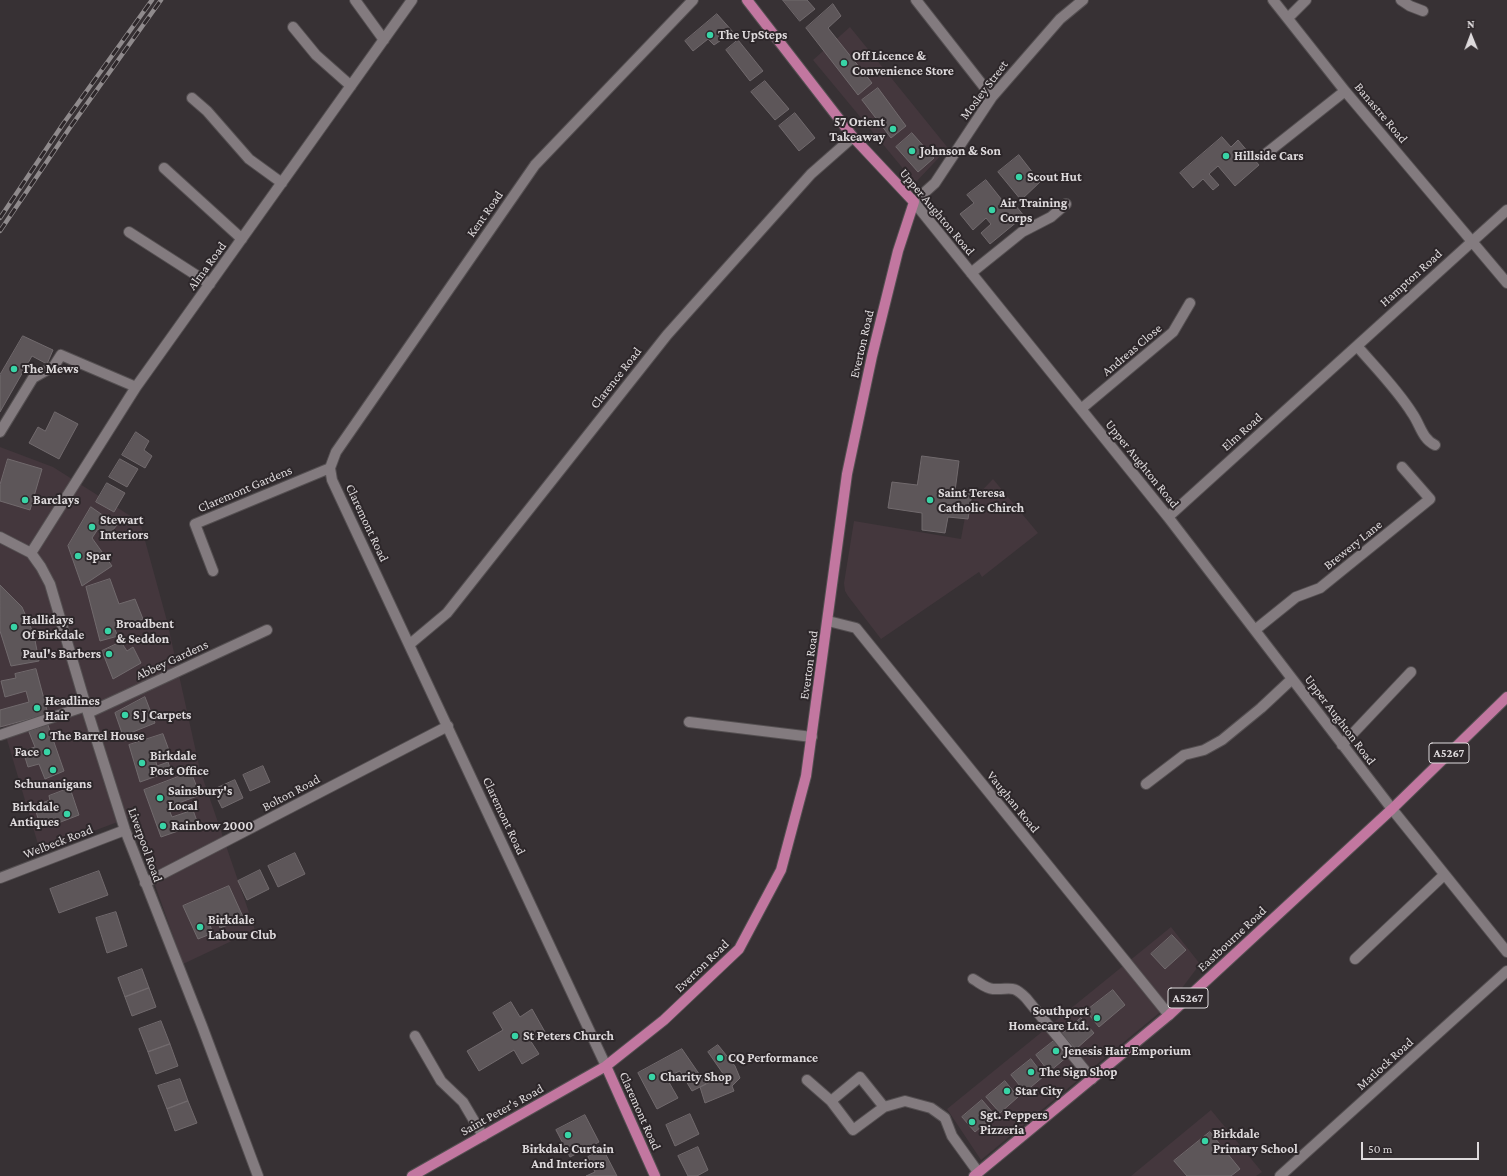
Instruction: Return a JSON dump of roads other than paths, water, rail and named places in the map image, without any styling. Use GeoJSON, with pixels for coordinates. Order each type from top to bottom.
{"type":"FeatureCollection","features":[{"type":"Feature","properties":{"kind":"main road","name":"Upper Aughton Road"},"geometry":{"type":"LineString","coordinates":[[746,0],[853,137],[914,202]]}},
{"type":"Feature","properties":{"kind":"main road","name":"Everton Road"},"geometry":{"type":"LineString","coordinates":[[606,1066],[664,1020],[739,949],[781,870],[806,776],[848,467],[898,251],[914,202]]}},
{"type":"Feature","properties":{"kind":"main road","name":"A5267"},"geometry":{"type":"LineString","coordinates":[[1392,809],[1507,697]]}},
{"type":"Feature","properties":{"kind":"main road","name":"Eastbourne Road"},"geometry":{"type":"LineString","coordinates":[[976,1174],[1169,1015],[1392,809]]}},
{"type":"Feature","properties":{"kind":"main road","name":"Saint Peter's Road"},"geometry":{"type":"LineString","coordinates":[[412,1176],[606,1066]]}},
{"type":"Feature","properties":{"kind":"main road","name":"Claremont Road"},"geometry":{"type":"LineString","coordinates":[[606,1066],[655,1176]]}},
{"type":"Feature","properties":{"kind":"street"},"geometry":{"type":"LineString","coordinates":[[355,0],[384,40]]}},
{"type":"Feature","properties":{"kind":"street","name":"Alma Road"},"geometry":{"type":"LineString","coordinates":[[31,553],[136,387],[412,0]]}},
{"type":"Feature","properties":{"kind":"street","name":"Kent Road"},"geometry":{"type":"LineString","coordinates":[[330,468],[336,452],[535,165],[693,0]]}},
{"type":"Feature","properties":{"kind":"street"},"geometry":{"type":"LineString","coordinates":[[916,0],[992,96]]}},
{"type":"Feature","properties":{"kind":"street","name":"Mosley Street"},"geometry":{"type":"LineString","coordinates":[[914,202],[935,183],[992,96],[1060,19],[1083,0]]}},
{"type":"Feature","properties":{"kind":"street","name":"Banastre Road"},"geometry":{"type":"LineString","coordinates":[[1273,0],[1345,91],[1507,283]]}},
{"type":"Feature","properties":{"kind":"street"},"geometry":{"type":"LineString","coordinates":[[1288,18],[1306,0]]}},
{"type":"Feature","properties":{"kind":"street"},"geometry":{"type":"LineString","coordinates":[[1401,0],[1410,6],[1423,11]]}},
{"type":"Feature","properties":{"kind":"street"},"geometry":{"type":"LineString","coordinates":[[293,28],[316,55],[351,86]]}},
{"type":"Feature","properties":{"kind":"street"},"geometry":{"type":"LineString","coordinates":[[1263,156],[1345,91]]}},
{"type":"Feature","properties":{"kind":"street"},"geometry":{"type":"LineString","coordinates":[[192,98],[206,111],[249,159],[282,183]]}},
{"type":"Feature","properties":{"kind":"street","name":"Clarence Road"},"geometry":{"type":"LineString","coordinates":[[410,644],[447,613],[667,335],[811,174],[853,137]]}},
{"type":"Feature","properties":{"kind":"street"},"geometry":{"type":"LineString","coordinates":[[164,168],[242,238]]}},
{"type":"Feature","properties":{"kind":"street","name":"Upper Aughton Road"},"geometry":{"type":"LineString","coordinates":[[914,202],[1168,517],[1392,809],[1507,952]]}},
{"type":"Feature","properties":{"kind":"street"},"geometry":{"type":"LineString","coordinates":[[971,273],[1022,232],[1051,217],[1066,204]]}},
{"type":"Feature","properties":{"kind":"street","name":"Hampton Road"},"geometry":{"type":"LineString","coordinates":[[1333,367],[1507,210]]}},
{"type":"Feature","properties":{"kind":"street"},"geometry":{"type":"LineString","coordinates":[[129,232],[210,284]]}},
{"type":"Feature","properties":{"kind":"street","name":"Andreas Close"},"geometry":{"type":"LineString","coordinates":[[1081,409],[1173,332],[1190,303]]}},
{"type":"Feature","properties":{"kind":"street"},"geometry":{"type":"LineString","coordinates":[[1357,346],[1398,393],[1413,413],[1427,441],[1435,445]]}},
{"type":"Feature","properties":{"kind":"street"},"geometry":{"type":"LineString","coordinates":[[0,432],[34,378],[54,366],[61,355],[136,387]]}},
{"type":"Feature","properties":{"kind":"street","name":"Elm Road"},"geometry":{"type":"LineString","coordinates":[[1168,517],[1333,367]]}},
{"type":"Feature","properties":{"kind":"street","name":"Brewery Lane"},"geometry":{"type":"LineString","coordinates":[[1254,630],[1296,597],[1320,588],[1430,499],[1402,467]]}},
{"type":"Feature","properties":{"kind":"street","name":"Claremont Gardens"},"geometry":{"type":"LineString","coordinates":[[213,571],[195,524],[330,468]]}},
{"type":"Feature","properties":{"kind":"street","name":"Claremont Road"},"geometry":{"type":"LineString","coordinates":[[330,468],[332,480],[606,1066]]}},
{"type":"Feature","properties":{"kind":"street","name":"Liverpool Road"},"geometry":{"type":"LineString","coordinates":[[0,537],[31,553],[41,567],[50,584],[87,710],[125,830],[202,1026],[258,1176]]}},
{"type":"Feature","properties":{"kind":"street","name":"Vaughan Road"},"geometry":{"type":"LineString","coordinates":[[828,621],[856,628],[1169,1015]]}},
{"type":"Feature","properties":{"kind":"street","name":"Abbey Gardens"},"geometry":{"type":"LineString","coordinates":[[0,736],[87,710],[267,630]]}},
{"type":"Feature","properties":{"kind":"street"},"geometry":{"type":"LineString","coordinates":[[1342,744],[1411,672]]}},
{"type":"Feature","properties":{"kind":"street"},"geometry":{"type":"LineString","coordinates":[[1146,784],[1184,755],[1204,750],[1222,740],[1261,708],[1292,679]]}},
{"type":"Feature","properties":{"kind":"street"},"geometry":{"type":"LineString","coordinates":[[689,722],[812,737]]}},
{"type":"Feature","properties":{"kind":"street","name":"Bolton Road"},"geometry":{"type":"LineString","coordinates":[[145,883],[448,726]]}},
{"type":"Feature","properties":{"kind":"street","name":"Welbeck Road"},"geometry":{"type":"LineString","coordinates":[[0,878],[125,830]]}},
{"type":"Feature","properties":{"kind":"street"},"geometry":{"type":"LineString","coordinates":[[1355,959],[1444,875]]}},
{"type":"Feature","properties":{"kind":"street","name":"Matlock Road"},"geometry":{"type":"LineString","coordinates":[[1280,1176],[1507,970]]}},
{"type":"Feature","properties":{"kind":"street"},"geometry":{"type":"LineString","coordinates":[[973,979],[984,986],[993,989],[1009,988],[1017,990],[1026,998],[1092,1079]]}},
{"type":"Feature","properties":{"kind":"street"},"geometry":{"type":"LineString","coordinates":[[415,1036],[441,1081],[463,1102],[483,1136]]}},
{"type":"Feature","properties":{"kind":"street"},"geometry":{"type":"LineString","coordinates":[[831,1101],[860,1077],[884,1107]]}},
{"type":"Feature","properties":{"kind":"street"},"geometry":{"type":"LineString","coordinates":[[807,1080],[831,1101],[853,1130],[884,1107],[905,1101],[931,1108],[945,1118],[952,1136],[976,1174]]}},
{"type":"Feature","properties":{"kind":"railway"},"geometry":{"type":"LineString","coordinates":[[0,218],[63,124],[152,0]]}},
{"type":"Feature","properties":{"kind":"railway"},"geometry":{"type":"LineString","coordinates":[[0,231],[69,129],[161,0]]}},
{"type":"Feature","properties":{"kind":"place","name":"The UpSteps"},"geometry":{"type":"Point","coordinates":[710,35]}},
{"type":"Feature","properties":{"kind":"place","name":"Off Licence & Convenience Store"},"geometry":{"type":"Point","coordinates":[844,63]}},
{"type":"Feature","properties":{"kind":"place","name":"57 Orient Takeaway"},"geometry":{"type":"Point","coordinates":[893,129]}},
{"type":"Feature","properties":{"kind":"place","name":"Johnson & Son"},"geometry":{"type":"Point","coordinates":[912,151]}},
{"type":"Feature","properties":{"kind":"place","name":"Hillside Cars"},"geometry":{"type":"Point","coordinates":[1226,156]}},
{"type":"Feature","properties":{"kind":"place","name":"Scout Hut"},"geometry":{"type":"Point","coordinates":[1019,177]}},
{"type":"Feature","properties":{"kind":"place","name":"Air Training Corps"},"geometry":{"type":"Point","coordinates":[992,210]}},
{"type":"Feature","properties":{"kind":"place","name":"The Mews"},"geometry":{"type":"Point","coordinates":[14,369]}},
{"type":"Feature","properties":{"kind":"place","name":"Barclays"},"geometry":{"type":"Point","coordinates":[25,500]}},
{"type":"Feature","properties":{"kind":"place","name":"Saint Teresa Catholic Chirch"},"geometry":{"type":"Point","coordinates":[930,500]}},
{"type":"Feature","properties":{"kind":"place","name":"Stewart Interiors"},"geometry":{"type":"Point","coordinates":[92,527]}},
{"type":"Feature","properties":{"kind":"place","name":"Spar"},"geometry":{"type":"Point","coordinates":[78,556]}},
{"type":"Feature","properties":{"kind":"place","name":"Hallidays Of Birkdale"},"geometry":{"type":"Point","coordinates":[14,627]}},
{"type":"Feature","properties":{"kind":"place","name":"Broadbent & Seddon"},"geometry":{"type":"Point","coordinates":[108,631]}},
{"type":"Feature","properties":{"kind":"place","name":"Paul's Barbers"},"geometry":{"type":"Point","coordinates":[109,654]}},
{"type":"Feature","properties":{"kind":"place","name":"Headlines Hair"},"geometry":{"type":"Point","coordinates":[37,708]}},
{"type":"Feature","properties":{"kind":"place","name":"S J Carpets"},"geometry":{"type":"Point","coordinates":[125,715]}},
{"type":"Feature","properties":{"kind":"place","name":"The Barrel House"},"geometry":{"type":"Point","coordinates":[42,736]}},
{"type":"Feature","properties":{"kind":"place","name":"Face"},"geometry":{"type":"Point","coordinates":[47,752]}},
{"type":"Feature","properties":{"kind":"place","name":"Birkdale Post Office"},"geometry":{"type":"Point","coordinates":[142,763]}},
{"type":"Feature","properties":{"kind":"place","name":"Schunanigans"},"geometry":{"type":"Point","coordinates":[53,770]}},
{"type":"Feature","properties":{"kind":"place","name":"Sainsbury's Local"},"geometry":{"type":"Point","coordinates":[160,798]}},
{"type":"Feature","properties":{"kind":"place","name":"Birkdale Antiques"},"geometry":{"type":"Point","coordinates":[67,814]}},
{"type":"Feature","properties":{"kind":"place","name":"Rainbow 2000"},"geometry":{"type":"Point","coordinates":[163,826]}},
{"type":"Feature","properties":{"kind":"place","name":"Birkdale Labour Club"},"geometry":{"type":"Point","coordinates":[200,927]}},
{"type":"Feature","properties":{"kind":"place","name":"Southport Homecare Ltd."},"geometry":{"type":"Point","coordinates":[1097,1018]}},
{"type":"Feature","properties":{"kind":"place","name":"St Peters Church"},"geometry":{"type":"Point","coordinates":[515,1036]}},
{"type":"Feature","properties":{"kind":"place","name":"Jenesis Hair Emporium"},"geometry":{"type":"Point","coordinates":[1056,1051]}},
{"type":"Feature","properties":{"kind":"place","name":"CQ Performance"},"geometry":{"type":"Point","coordinates":[720,1058]}},
{"type":"Feature","properties":{"kind":"place","name":"The Sign Shop"},"geometry":{"type":"Point","coordinates":[1031,1072]}},
{"type":"Feature","properties":{"kind":"place","name":"Charity Shop"},"geometry":{"type":"Point","coordinates":[652,1077]}},
{"type":"Feature","properties":{"kind":"place","name":"Star City"},"geometry":{"type":"Point","coordinates":[1007,1091]}},
{"type":"Feature","properties":{"kind":"place","name":"Sgt. Peppers Pizzeria"},"geometry":{"type":"Point","coordinates":[972,1122]}},
{"type":"Feature","properties":{"kind":"place","name":"Birkdale Curtain And Interiors"},"geometry":{"type":"Point","coordinates":[568,1135]}},
{"type":"Feature","properties":{"kind":"place","name":"Birkdale Primary School"},"geometry":{"type":"Point","coordinates":[1205,1141]}}]}
